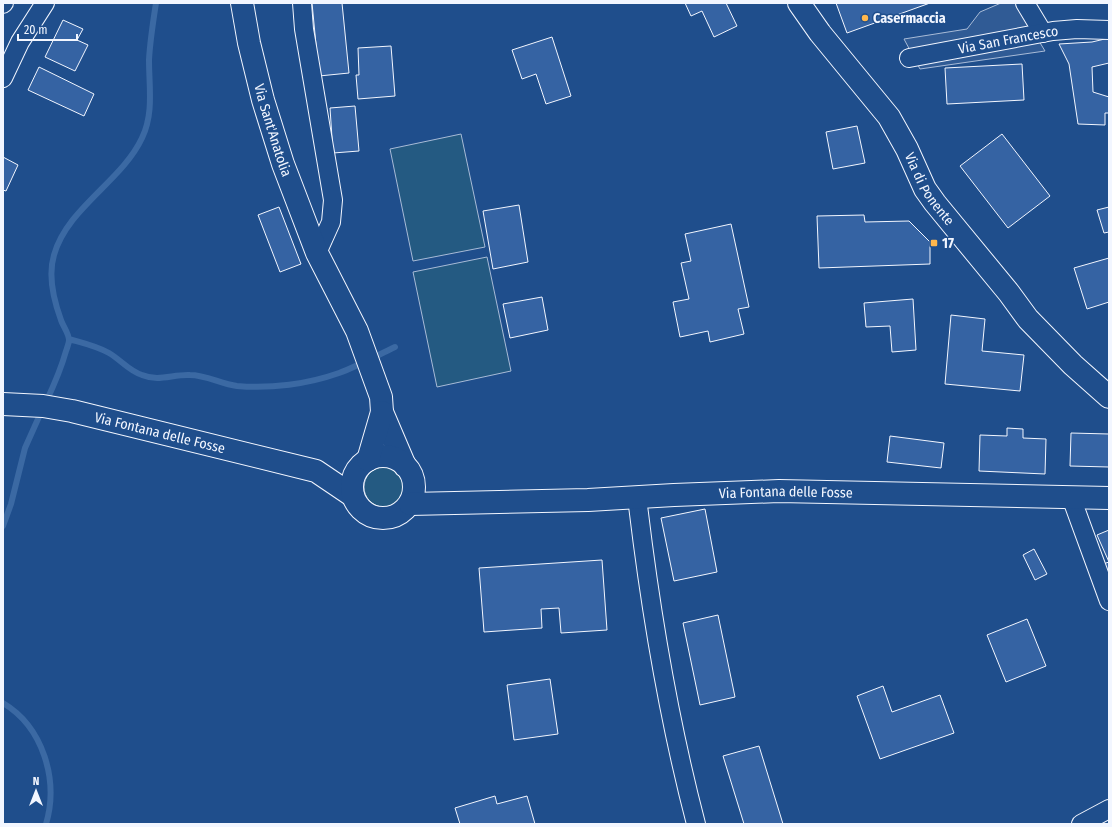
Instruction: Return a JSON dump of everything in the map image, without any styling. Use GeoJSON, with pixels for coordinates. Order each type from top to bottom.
{"type":"FeatureCollection","features":[{"type":"Feature","properties":{"kind":"main road","name":"Via Sant'Anatolia"},"geometry":{"type":"LineString","coordinates":[[242,3],[249,43],[269,120],[283,164],[317,253],[357,331],[381,397],[382,412],[409,473]]}},
{"type":"Feature","properties":{"kind":"main road","name":"Via di Ponente"},"geometry":{"type":"LineString","coordinates":[[799,3],[820,33],[889,117],[907,149],[926,189],[935,203],[1009,293],[1028,319],[1073,364],[1109,397]]}},
{"type":"Feature","properties":{"kind":"main road","name":"Via Fontana delle Fosse"},"geometry":{"type":"LineString","coordinates":[[3,404],[43,406],[62,409],[316,471],[353,496],[357,505],[364,513],[373,517],[384,518],[394,516],[403,511],[410,504],[550,501],[739,492],[802,491],[1109,498]]}},
{"type":"Feature","properties":{"kind":"main road","name":"Via Sant'Anatolia"},"geometry":{"type":"LineString","coordinates":[[365,462],[382,412]]}},
{"type":"Feature","properties":{"kind":"main road","name":"Via Fontana delle Fosse"},"geometry":{"type":"LineString","coordinates":[[316,471],[365,462],[376,457],[384,456],[395,459],[409,473],[463,502]]}},
{"type":"Feature","properties":{"kind":"main road"},"geometry":{"type":"LineString","coordinates":[[353,496],[351,487],[353,479],[356,471],[365,462]]}},
{"type":"Feature","properties":{"kind":"main road"},"geometry":{"type":"LineString","coordinates":[[409,473],[414,488],[410,504]]}},
{"type":"Feature","properties":{"kind":"street"},"geometry":{"type":"LineString","coordinates":[[3,78],[20,42],[45,3]]}},
{"type":"Feature","properties":{"kind":"street"},"geometry":{"type":"LineString","coordinates":[[302,3],[304,29],[334,200],[331,222],[317,253]]}},
{"type":"Feature","properties":{"kind":"street"},"geometry":{"type":"LineString","coordinates":[[1025,3],[1043,33]]}},
{"type":"Feature","properties":{"kind":"street","name":"Via San Francesco"},"geometry":{"type":"LineString","coordinates":[[909,58],[1043,33],[1077,29],[1109,30]]}},
{"type":"Feature","properties":{"kind":"street"},"geometry":{"type":"LineString","coordinates":[[637,497],[646,572],[657,642],[677,749],[696,824]]}},
{"type":"Feature","properties":{"kind":"street"},"geometry":{"type":"LineString","coordinates":[[1071,497],[1109,601]]}},
{"type":"Feature","properties":{"kind":"street"},"geometry":{"type":"LineString","coordinates":[[1081,824],[1109,809]]}},
{"type":"Feature","properties":{"kind":"shaded area"},"geometry":{"type":"Polygon","coordinates":[[[1001,3],[1016,3],[1045,51],[920,69],[904,39],[967,29],[980,12],[1001,3]]]}},
{"type":"Feature","properties":{"kind":"shaded area"},"geometry":{"type":"Polygon","coordinates":[[[461,134],[485,247],[413,261],[390,149],[461,134]]]}},
{"type":"Feature","properties":{"kind":"shaded area"},"geometry":{"type":"Polygon","coordinates":[[[487,257],[511,371],[437,387],[413,272],[487,257]]]}},
{"type":"Feature","properties":{"kind":"shaded area"},"geometry":{"type":"Polygon","coordinates":[[[388,467],[395,470],[401,476],[404,487],[403,495],[395,504],[388,507],[380,507],[373,504],[365,495],[364,483],[367,476],[376,468],[388,467]]]}},
{"type":"Feature","properties":{"kind":"building"},"geometry":{"type":"Polygon","coordinates":[[[312,3],[342,3],[349,73],[319,76],[312,3]]]}},
{"type":"Feature","properties":{"kind":"building"},"geometry":{"type":"Polygon","coordinates":[[[685,3],[726,3],[737,26],[714,37],[702,11],[691,16],[685,3]]]}},
{"type":"Feature","properties":{"kind":"building","name":"Casermaccia"},"geometry":{"type":"Polygon","coordinates":[[[836,3],[930,3],[847,33],[836,3]]]}},
{"type":"Feature","properties":{"kind":"building"},"geometry":{"type":"Polygon","coordinates":[[[63,20],[83,29],[77,40],[88,45],[75,71],[45,57],[63,20]]]}},
{"type":"Feature","properties":{"kind":"building"},"geometry":{"type":"Polygon","coordinates":[[[552,37],[571,96],[546,104],[536,74],[522,79],[512,50],[552,37]]]}},
{"type":"Feature","properties":{"kind":"building"},"geometry":{"type":"Polygon","coordinates":[[[1109,38],[1109,63],[1092,67],[1093,92],[1109,97],[1109,113],[1105,113],[1105,125],[1078,124],[1069,64],[1059,44],[1092,42],[1109,38]]]}},
{"type":"Feature","properties":{"kind":"building"},"geometry":{"type":"Polygon","coordinates":[[[391,46],[395,96],[358,99],[356,75],[359,75],[358,48],[391,46]]]}},
{"type":"Feature","properties":{"kind":"building"},"geometry":{"type":"Polygon","coordinates":[[[1022,64],[1024,100],[947,104],[945,68],[1022,64]]]}},
{"type":"Feature","properties":{"kind":"building"},"geometry":{"type":"Polygon","coordinates":[[[39,67],[94,94],[84,116],[28,90],[39,67]]]}},
{"type":"Feature","properties":{"kind":"building"},"geometry":{"type":"Polygon","coordinates":[[[355,106],[359,151],[333,153],[330,108],[355,106]]]}},
{"type":"Feature","properties":{"kind":"building"},"geometry":{"type":"Polygon","coordinates":[[[857,126],[865,163],[833,169],[826,132],[857,126]]]}},
{"type":"Feature","properties":{"kind":"building"},"geometry":{"type":"Polygon","coordinates":[[[1002,134],[1050,196],[1008,228],[960,166],[1002,134]]]}},
{"type":"Feature","properties":{"kind":"building"},"geometry":{"type":"Polygon","coordinates":[[[3,157],[18,165],[6,191],[3,190],[3,157]]]}},
{"type":"Feature","properties":{"kind":"building"},"geometry":{"type":"Polygon","coordinates":[[[519,205],[528,262],[493,269],[483,211],[519,205]]]}},
{"type":"Feature","properties":{"kind":"building"},"geometry":{"type":"Polygon","coordinates":[[[279,207],[301,264],[280,272],[258,215],[279,207]]]}},
{"type":"Feature","properties":{"kind":"building"},"geometry":{"type":"Polygon","coordinates":[[[1109,207],[1109,232],[1104,233],[1097,210],[1109,207]]]}},
{"type":"Feature","properties":{"kind":"building"},"geometry":{"type":"Polygon","coordinates":[[[864,215],[865,222],[909,221],[930,242],[930,264],[819,268],[817,216],[864,215]]]}},
{"type":"Feature","properties":{"kind":"building"},"geometry":{"type":"Polygon","coordinates":[[[731,224],[749,307],[738,309],[744,334],[710,342],[708,331],[680,337],[673,302],[689,299],[681,263],[691,261],[685,234],[731,224]]]}},
{"type":"Feature","properties":{"kind":"building"},"geometry":{"type":"Polygon","coordinates":[[[1109,258],[1109,302],[1087,309],[1074,268],[1109,258]]]}},
{"type":"Feature","properties":{"kind":"building"},"geometry":{"type":"Polygon","coordinates":[[[542,297],[548,330],[510,338],[503,304],[542,297]]]}},
{"type":"Feature","properties":{"kind":"building"},"geometry":{"type":"Polygon","coordinates":[[[913,299],[916,350],[892,352],[890,326],[866,327],[864,303],[913,299]]]}},
{"type":"Feature","properties":{"kind":"building"},"geometry":{"type":"Polygon","coordinates":[[[951,315],[985,319],[982,351],[1024,355],[1020,391],[945,384],[951,315]]]}},
{"type":"Feature","properties":{"kind":"building"},"geometry":{"type":"Polygon","coordinates":[[[1007,428],[1023,429],[1023,438],[1046,439],[1045,474],[979,471],[980,435],[1007,436],[1007,428]]]}},
{"type":"Feature","properties":{"kind":"building"},"geometry":{"type":"Polygon","coordinates":[[[1071,433],[1109,434],[1109,467],[1070,466],[1071,433]]]}},
{"type":"Feature","properties":{"kind":"building"},"geometry":{"type":"Polygon","coordinates":[[[890,436],[944,443],[941,468],[887,462],[890,436]]]}},
{"type":"Feature","properties":{"kind":"building"},"geometry":{"type":"Polygon","coordinates":[[[705,509],[717,572],[674,581],[661,518],[705,509]]]}},
{"type":"Feature","properties":{"kind":"building"},"geometry":{"type":"Polygon","coordinates":[[[1109,530],[1109,562],[1097,535],[1109,530]]]}},
{"type":"Feature","properties":{"kind":"building"},"geometry":{"type":"Polygon","coordinates":[[[1034,549],[1047,574],[1035,580],[1023,555],[1034,549]]]}},
{"type":"Feature","properties":{"kind":"building"},"geometry":{"type":"Polygon","coordinates":[[[602,560],[607,630],[561,633],[559,608],[541,609],[542,628],[484,632],[479,568],[602,560]]]}},
{"type":"Feature","properties":{"kind":"building"},"geometry":{"type":"Polygon","coordinates":[[[1109,562],[1109,579],[1103,564],[1109,562]]]}},
{"type":"Feature","properties":{"kind":"building"},"geometry":{"type":"Polygon","coordinates":[[[718,615],[735,697],[700,705],[683,623],[718,615]]]}},
{"type":"Feature","properties":{"kind":"building"},"geometry":{"type":"Polygon","coordinates":[[[1027,619],[1046,666],[1006,682],[987,635],[1027,619]]]}},
{"type":"Feature","properties":{"kind":"building"},"geometry":{"type":"Polygon","coordinates":[[[550,679],[558,734],[514,740],[507,685],[550,679]]]}},
{"type":"Feature","properties":{"kind":"building"},"geometry":{"type":"Polygon","coordinates":[[[883,686],[892,712],[940,695],[954,733],[880,759],[857,696],[883,686]]]}},
{"type":"Feature","properties":{"kind":"building"},"geometry":{"type":"Polygon","coordinates":[[[759,746],[783,824],[744,824],[723,756],[759,746]]]}},
{"type":"Feature","properties":{"kind":"building"},"geometry":{"type":"Polygon","coordinates":[[[495,796],[497,804],[527,796],[535,824],[460,824],[455,808],[495,796]]]}},
{"type":"Feature","properties":{"kind":"waterway"},"geometry":{"type":"LineString","coordinates":[[46,402],[60,371],[69,340],[58,313],[54,296],[52,279],[52,263],[54,255],[61,238],[70,223],[122,168],[133,153],[146,129],[150,90],[149,60],[156,3]]}},
{"type":"Feature","properties":{"kind":"waterway"},"geometry":{"type":"LineString","coordinates":[[69,339],[104,351],[133,371],[148,377],[160,378],[196,375],[231,385],[250,387],[289,385],[327,377],[353,367],[395,347]]}},
{"type":"Feature","properties":{"kind":"waterway"},"geometry":{"type":"LineString","coordinates":[[3,526],[11,504],[25,448],[42,410]]}},
{"type":"Feature","properties":{"kind":"waterway"},"geometry":{"type":"LineString","coordinates":[[3,703],[17,713],[28,726],[38,740],[44,756],[49,773],[50,790],[50,807],[46,824]]}},
{"type":"Feature","properties":{"kind":"place","name":"Casermaccia"},"geometry":{"type":"Point","coordinates":[865,18]}},
{"type":"Feature","properties":{"kind":"place","name":"17"},"geometry":{"type":"Point","coordinates":[934,243]}}]}
